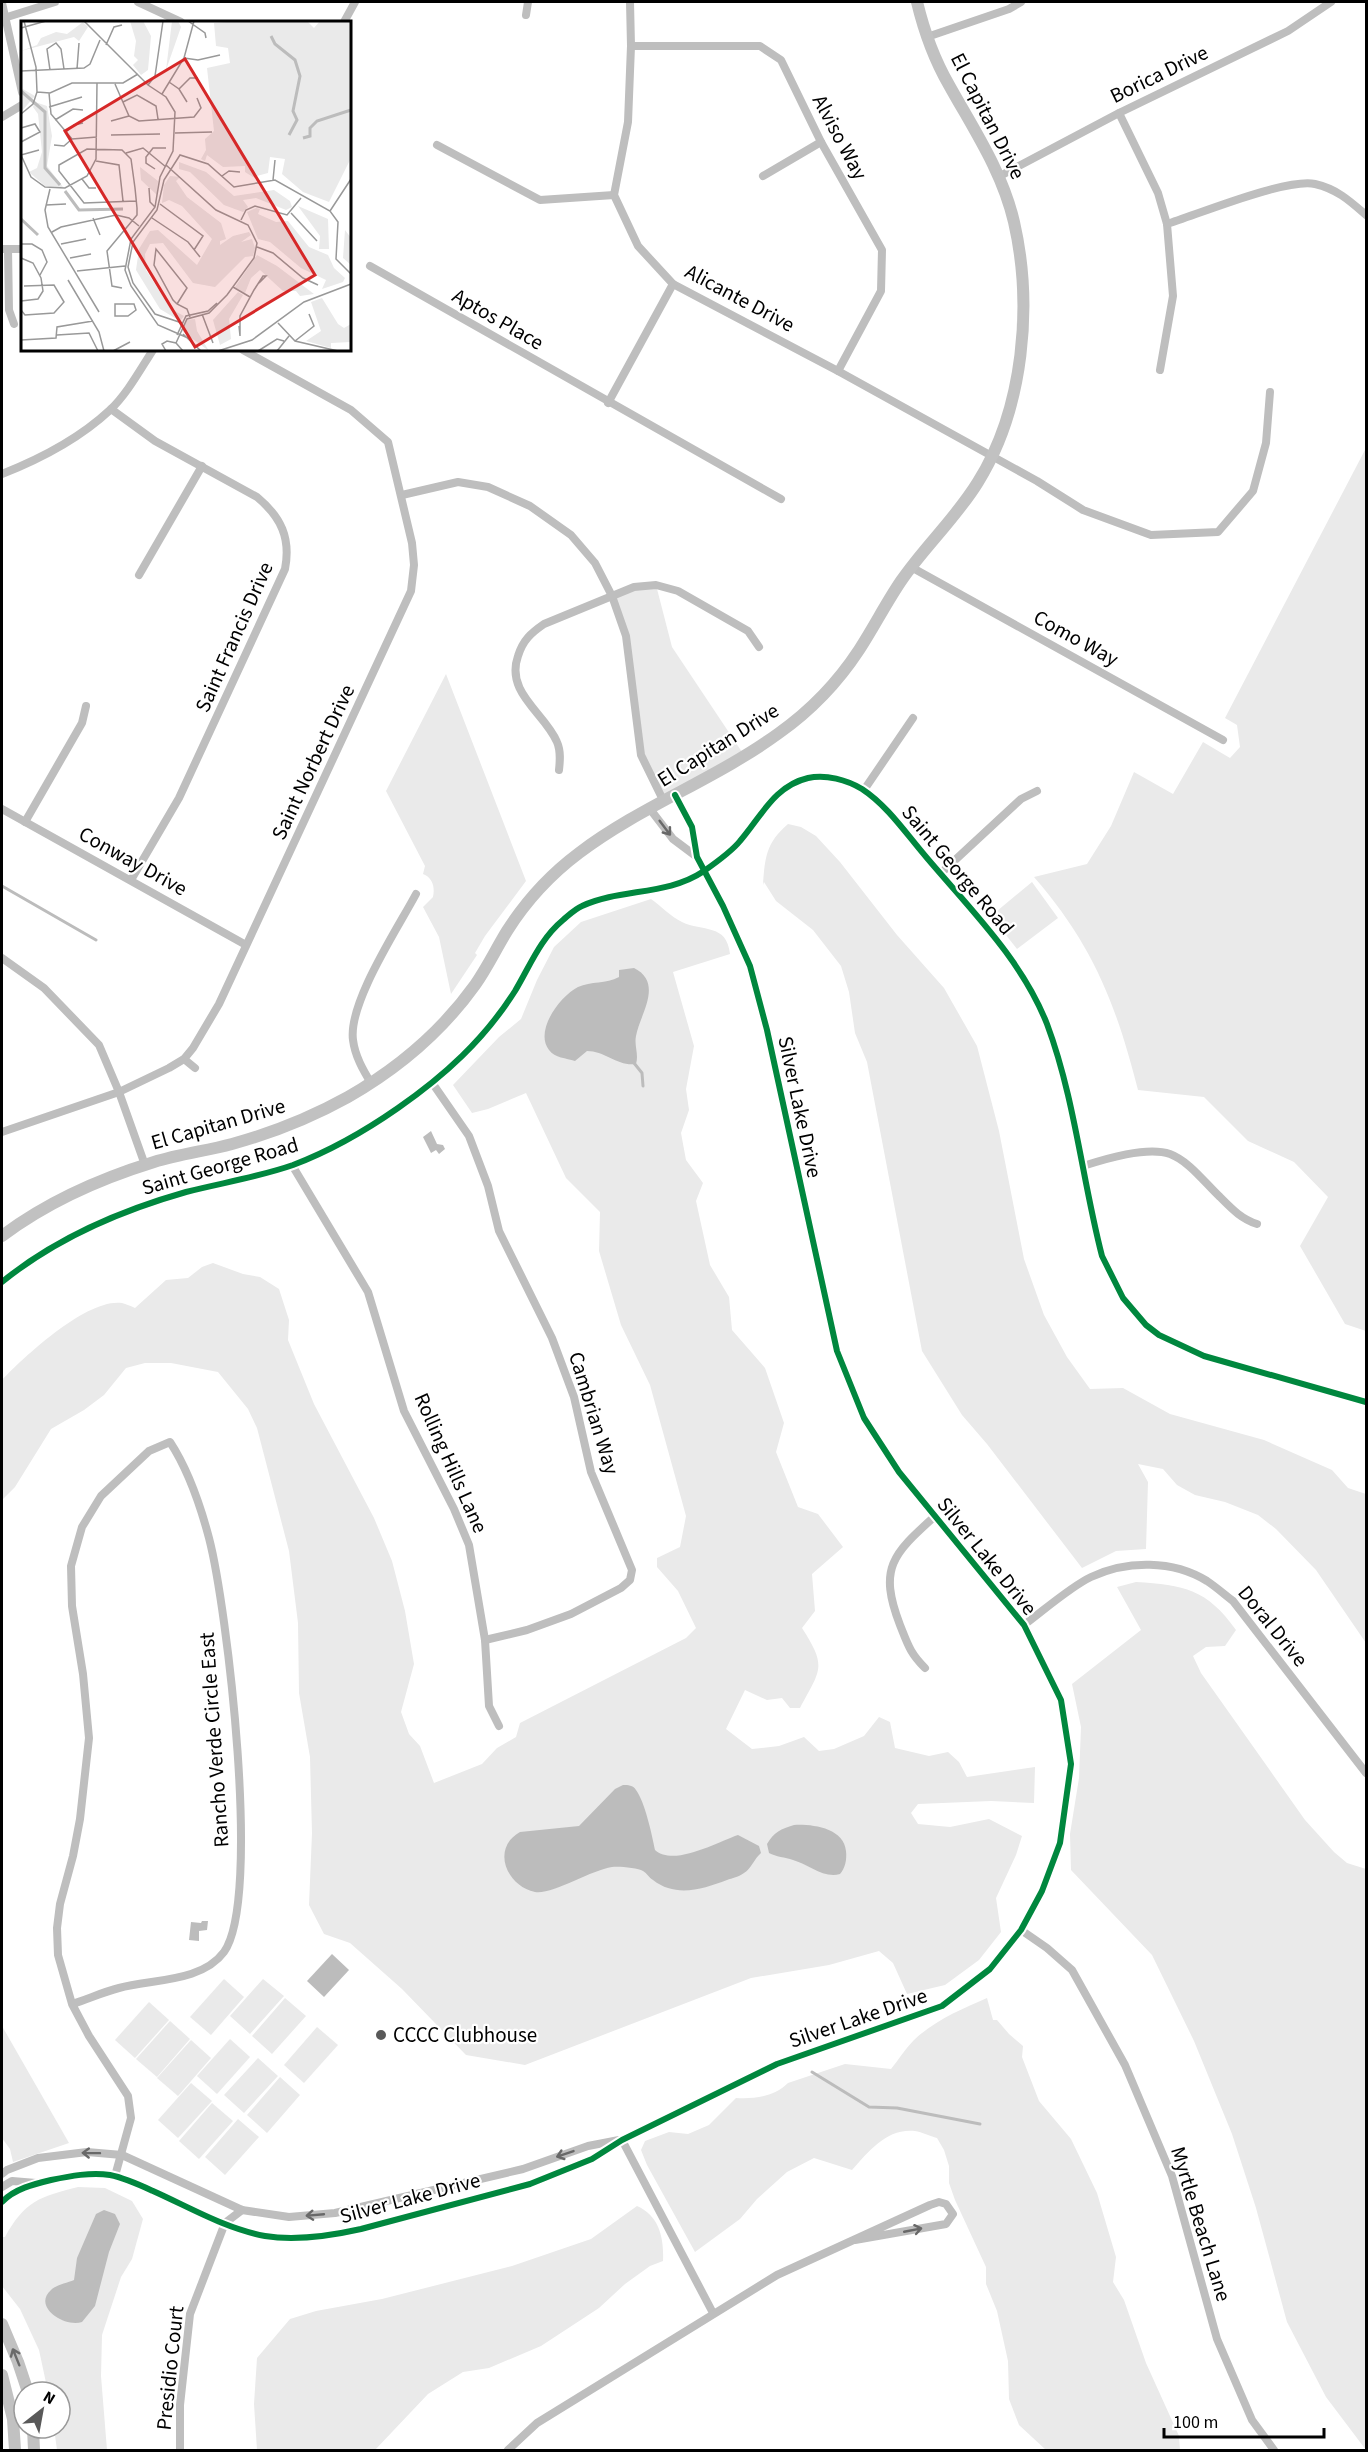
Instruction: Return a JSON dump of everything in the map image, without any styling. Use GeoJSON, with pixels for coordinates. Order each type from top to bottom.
{"type":"FeatureCollection","features":[{"type":"Feature","properties":{"kind":"street"},"geometry":{"type":"LineString","coordinates":[[4,18],[55,2]]}},
{"type":"Feature","properties":{"kind":"street"},"geometry":{"type":"LineString","coordinates":[[138,2],[179,21]]}},
{"type":"Feature","properties":{"kind":"street"},"geometry":{"type":"LineString","coordinates":[[345,21],[355,2]]}},
{"type":"Feature","properties":{"kind":"street"},"geometry":{"type":"LineString","coordinates":[[526,15],[528,2]]}},
{"type":"Feature","properties":{"kind":"street"},"geometry":{"type":"LineString","coordinates":[[437,145],[540,200],[614,195],[628,122],[630,2]]}},
{"type":"Feature","properties":{"kind":"street","name":"El Capitan Drive"},"geometry":{"type":"LineString","coordinates":[[2,1236],[64,1197],[94,1183],[145,1166],[262,1135],[326,1108],[370,1083],[419,1047],[455,1011],[478,982],[518,916],[548,880],[584,850],[778,734],[807,711],[845,669],[911,567],[957,513],[978,483],[991,456],[1013,395],[1020,354],[1023,306],[1014,222],[1000,176],[979,134],[947,82],[927,38],[917,2]]}},
{"type":"Feature","properties":{"kind":"street"},"geometry":{"type":"LineString","coordinates":[[927,38],[1009,9],[1021,2]]}},
{"type":"Feature","properties":{"kind":"street","name":"Borica Drive"},"geometry":{"type":"LineString","coordinates":[[1000,176],[1119,113],[1287,31],[1331,2]]}},
{"type":"Feature","properties":{"kind":"street"},"geometry":{"type":"LineString","coordinates":[[2,3],[21,88]]}},
{"type":"Feature","properties":{"kind":"street","name":"Alviso Way"},"geometry":{"type":"LineString","coordinates":[[631,46],[760,46],[781,60],[821,142],[882,250],[880,291],[838,371]]}},
{"type":"Feature","properties":{"kind":"street"},"geometry":{"type":"LineString","coordinates":[[2,117],[21,106]]}},
{"type":"Feature","properties":{"kind":"street"},"geometry":{"type":"LineString","coordinates":[[1119,113],[1158,194],[1167,224],[1173,296],[1160,370]]}},
{"type":"Feature","properties":{"kind":"street"},"geometry":{"type":"LineString","coordinates":[[763,176],[821,142]]}},
{"type":"Feature","properties":{"kind":"street"},"geometry":{"type":"LineString","coordinates":[[1167,224],[1280,187],[1313,184],[1340,193],[1366,215]]}},
{"type":"Feature","properties":{"kind":"street","name":"Alicante Drive"},"geometry":{"type":"LineString","coordinates":[[614,195],[638,246],[673,284],[838,371],[1083,510],[1151,535],[1218,532],[1252,491],[1266,443],[1270,392]]}},
{"type":"Feature","properties":{"kind":"street"},"geometry":{"type":"LineString","coordinates":[[14,324],[9,310],[5,249],[21,249]]}},
{"type":"Feature","properties":{"kind":"street","name":"Aptos Place"},"geometry":{"type":"LineString","coordinates":[[370,266],[608,403],[781,499]]}},
{"type":"Feature","properties":{"kind":"street"},"geometry":{"type":"LineString","coordinates":[[608,403],[673,284]]}},
{"type":"Feature","properties":{"kind":"street"},"geometry":{"type":"LineString","coordinates":[[2,474],[44,456],[111,410],[152,351]]}},
{"type":"Feature","properties":{"kind":"street","name":"Saint Norbert Drive"},"geometry":{"type":"LineString","coordinates":[[2,1132],[119,1092],[184,1059],[193,1048],[219,1004],[411,591],[414,565],[402,495],[388,442],[351,410],[245,351]]}},
{"type":"Feature","properties":{"kind":"street","name":"Saint Francis Drive"},"geometry":{"type":"LineString","coordinates":[[111,410],[155,441],[257,497],[271,508],[286,535],[288,554],[285,569],[179,798],[131,880]]}},
{"type":"Feature","properties":{"kind":"street"},"geometry":{"type":"LineString","coordinates":[[139,575],[202,466]]}},
{"type":"Feature","properties":{"kind":"street"},"geometry":{"type":"LineString","coordinates":[[402,495],[458,482],[488,487],[530,506],[571,534],[595,563],[612,596],[627,636],[641,755],[664,802]]}},
{"type":"Feature","properties":{"kind":"street","name":"Como Way"},"geometry":{"type":"LineString","coordinates":[[911,567],[1223,740]]}},
{"type":"Feature","properties":{"kind":"street"},"geometry":{"type":"LineString","coordinates":[[559,770],[560,754],[557,741],[520,690],[516,675],[516,661],[522,645],[537,628],[634,587],[656,585],[678,591],[748,630],[759,647]]}},
{"type":"Feature","properties":{"kind":"street"},"geometry":{"type":"LineString","coordinates":[[25,822],[82,723],[86,706]]}},
{"type":"Feature","properties":{"kind":"street"},"geometry":{"type":"LineString","coordinates":[[864,790],[913,718]]}},
{"type":"Feature","properties":{"kind":"street","name":"Saint George Road"},"geometry":{"type":"LineString","coordinates":[[2,1282],[63,1240],[128,1210],[292,1165],[354,1136],[433,1084],[467,1053],[515,991],[543,941],[558,924],[580,906],[613,897],[659,889],[705,871],[736,846],[770,801],[791,785],[807,778],[821,777],[840,779],[864,790],[880,804],[1002,947],[1030,987],[1058,1059],[1097,1236],[1107,1269],[1123,1298],[1146,1325],[1159,1335],[1204,1356],[1366,1402]]}},
{"type":"Feature","properties":{"kind":"street"},"geometry":{"type":"LineString","coordinates":[[940,874],[1021,799],[1037,791]]}},
{"type":"Feature","properties":{"kind":"street"},"geometry":{"type":"LineString","coordinates":[[675,795],[692,827],[697,857]]}},
{"type":"Feature","properties":{"kind":"street","name":"Conway Drive"},"geometry":{"type":"LineString","coordinates":[[2,809],[246,945]]}},
{"type":"Feature","properties":{"kind":"street"},"geometry":{"type":"LineString","coordinates":[[650,809],[673,839],[697,857]]}},
{"type":"Feature","properties":{"kind":"street","name":"Silver Lake Drive"},"geometry":{"type":"LineString","coordinates":[[2,2202],[18,2191],[38,2183],[77,2175],[115,2176],[225,2223],[265,2236],[297,2237],[334,2235],[530,2184],[592,2159],[622,2140],[777,2064],[942,2006],[990,1969],[1021,1930],[1042,1892],[1059,1843],[1071,1764],[1061,1700],[1023,1625],[899,1472],[864,1418],[837,1351],[767,1030],[750,966],[697,857]]}},
{"type":"Feature","properties":{"kind":"street"},"geometry":{"type":"LineString","coordinates":[[370,1083],[353,1041],[353,1022],[359,1001],[416,894]]}},
{"type":"Feature","properties":{"kind":"street"},"geometry":{"type":"LineString","coordinates":[[2,958],[44,988],[99,1045],[119,1092],[145,1166]]}},
{"type":"Feature","properties":{"kind":"street"},"geometry":{"type":"LineString","coordinates":[[184,1059],[195,1068]]}},
{"type":"Feature","properties":{"kind":"street","name":"Cambrian Way"},"geometry":{"type":"LineString","coordinates":[[433,1084],[469,1137],[488,1186],[499,1231],[552,1338],[574,1397],[591,1472],[632,1570],[630,1580],[621,1588],[570,1614],[527,1630],[485,1640]]}},
{"type":"Feature","properties":{"kind":"street"},"geometry":{"type":"LineString","coordinates":[[1083,1166],[1145,1152],[1171,1154],[1191,1168],[1237,1213],[1257,1224]]}},
{"type":"Feature","properties":{"kind":"street","name":"Rolling Hills Lane"},"geometry":{"type":"LineString","coordinates":[[292,1165],[368,1292],[404,1411],[454,1509],[469,1545],[485,1640],[489,1706],[499,1726]]}},
{"type":"Feature","properties":{"kind":"street","name":"Rancho Verde Circle East"},"geometry":{"type":"LineString","coordinates":[[170,1442],[180,1457],[197,1497],[210,1541],[226,1630],[240,1784],[240,1886],[237,1919],[232,1937],[224,1952],[212,1965],[196,1972],[119,1988],[72,2004],[58,1955],[57,1928],[60,1904],[78,1828],[89,1738],[83,1674],[72,1606],[71,1566],[82,1527],[101,1496],[149,1451],[170,1442]]}},
{"type":"Feature","properties":{"kind":"street"},"geometry":{"type":"LineString","coordinates":[[925,1668],[912,1655],[892,1604],[890,1581],[894,1562],[903,1546],[934,1516]]}},
{"type":"Feature","properties":{"kind":"street","name":"Doral Drive"},"geometry":{"type":"LineString","coordinates":[[1023,1625],[1090,1578],[1114,1569],[1136,1565],[1159,1565],[1184,1571],[1206,1580],[1233,1600],[1366,1773]]}},
{"type":"Feature","properties":{"kind":"street","name":"Myrtle Beach Lane"},"geometry":{"type":"LineString","coordinates":[[1021,1930],[1047,1948],[1072,1970],[1125,2065],[1172,2176],[1217,2339],[1252,2420],[1274,2451]]}},
{"type":"Feature","properties":{"kind":"street"},"geometry":{"type":"LineString","coordinates":[[72,2004],[88,2036],[128,2096],[131,2118],[115,2176]]}},
{"type":"Feature","properties":{"kind":"street"},"geometry":{"type":"LineString","coordinates":[[622,2140],[713,2313]]}},
{"type":"Feature","properties":{"kind":"street","name":"Silver Lake Drive"},"geometry":{"type":"LineString","coordinates":[[4,2169],[38,2158],[87,2151],[122,2155],[242,2210],[289,2217],[335,2213],[523,2169],[588,2146],[622,2140]]}},
{"type":"Feature","properties":{"kind":"street"},"geometry":{"type":"LineString","coordinates":[[4,2169],[18,2191]]}},
{"type":"Feature","properties":{"kind":"street"},"geometry":{"type":"LineString","coordinates":[[2,2187],[12,2181],[38,2183]]}},
{"type":"Feature","properties":{"kind":"street"},"geometry":{"type":"LineString","coordinates":[[508,2451],[537,2423],[777,2275],[939,2202],[946,2204],[953,2214],[946,2224],[855,2240]]}},
{"type":"Feature","properties":{"kind":"street"},"geometry":{"type":"LineString","coordinates":[[225,2223],[242,2210]]}},
{"type":"Feature","properties":{"kind":"street","name":"Presidio Court"},"geometry":{"type":"LineString","coordinates":[[180,2451],[180,2405],[190,2314],[225,2223]]}},
{"type":"Feature","properties":{"kind":"street"},"geometry":{"type":"LineString","coordinates":[[2,2324],[24,2380]]}},
{"type":"Feature","properties":{"kind":"street"},"geometry":{"type":"LineString","coordinates":[[2,2375],[13,2419],[15,2451]]}},
{"type":"Feature","properties":{"kind":"shaded area"},"geometry":{"type":"Polygon","coordinates":[[[1366,448],[1366,1331],[1345,1324],[1300,1246],[1328,1197],[1294,1162],[1248,1141],[1204,1097],[1138,1090],[1121,1030],[1100,977],[1072,927],[1034,877],[1087,864],[1111,826],[1134,772],[1173,794],[1203,742],[1230,758],[1240,747],[1237,725],[1225,718],[1366,448]]]}},
{"type":"Feature","properties":{"kind":"shaded area"},"geometry":{"type":"Polygon","coordinates":[[[656,585],[672,647],[744,755],[664,802],[641,755],[626,636],[612,596],[656,585]]]}},
{"type":"Feature","properties":{"kind":"shaded area"},"geometry":{"type":"Polygon","coordinates":[[[446,674],[526,881],[485,936],[475,953],[477,955],[451,994],[439,937],[423,907],[433,897],[433,883],[423,874],[425,866],[386,791],[446,674]]]}},
{"type":"Feature","properties":{"kind":"shaded area"},"geometry":{"type":"Polygon","coordinates":[[[788,824],[801,827],[816,836],[840,862],[897,935],[944,988],[977,1046],[999,1131],[1024,1259],[1044,1315],[1067,1357],[1090,1389],[1123,1388],[1170,1414],[1264,1440],[1332,1470],[1348,1488],[1366,1494],[1366,1643],[1316,1570],[1276,1529],[1258,1515],[1225,1502],[1195,1495],[1177,1485],[1163,1469],[1138,1464],[1148,1482],[1146,1549],[1116,1551],[1082,1568],[962,1415],[922,1351],[867,1062],[855,1033],[849,992],[841,966],[813,930],[776,901],[764,882],[763,885],[768,851],[775,838],[788,824]]]}},
{"type":"Feature","properties":{"kind":"shaded area"},"geometry":{"type":"Polygon","coordinates":[[[1032,882],[1058,918],[1017,949],[991,916],[1032,882]]]}},
{"type":"Feature","properties":{"kind":"shaded area"},"geometry":{"type":"Polygon","coordinates":[[[651,899],[682,922],[719,933],[728,944],[730,954],[673,972],[694,1046],[686,1089],[689,1110],[681,1133],[686,1160],[703,1183],[696,1201],[710,1265],[729,1297],[732,1330],[765,1368],[784,1423],[776,1452],[798,1507],[818,1514],[843,1547],[812,1574],[815,1611],[802,1628],[815,1651],[818,1668],[813,1685],[800,1708],[790,1708],[782,1698],[767,1700],[745,1690],[726,1729],[752,1749],[779,1746],[804,1737],[819,1751],[834,1749],[864,1736],[879,1717],[890,1722],[895,1748],[929,1756],[948,1752],[959,1762],[967,1777],[1035,1767],[1034,1803],[991,1801],[918,1804],[911,1813],[918,1824],[950,1827],[989,1819],[1022,1836],[1016,1855],[996,1898],[1001,1932],[979,1960],[945,1985],[907,1994],[893,1963],[879,1951],[829,1965],[751,1978],[525,2065],[466,2055],[402,1989],[350,1943],[324,1934],[309,1905],[312,1833],[310,1757],[299,1693],[298,1623],[289,1551],[257,1428],[248,1409],[218,1372],[171,1363],[145,1363],[126,1368],[104,1395],[84,1410],[51,1429],[15,1487],[2,1500],[2,1380],[41,1344],[75,1319],[108,1304],[122,1303],[135,1308],[166,1280],[188,1278],[202,1267],[213,1263],[243,1274],[260,1277],[279,1289],[289,1320],[288,1340],[314,1404],[374,1518],[392,1561],[405,1611],[414,1664],[401,1712],[409,1734],[420,1746],[434,1783],[482,1764],[497,1748],[516,1737],[520,1723],[686,1638],[696,1628],[678,1591],[657,1567],[657,1558],[680,1547],[686,1516],[650,1385],[621,1325],[599,1251],[600,1212],[566,1178],[526,1093],[488,1109],[472,1113],[453,1085],[499,1037],[521,1019],[554,947],[581,922],[651,899]]]}},
{"type":"Feature","properties":{"kind":"shaded area"},"geometry":{"type":"Polygon","coordinates":[[[634,968],[643,974],[648,982],[649,990],[636,1036],[636,1064],[624,1063],[600,1053],[587,1051],[575,1061],[551,1053],[545,1042],[547,1024],[564,998],[578,987],[614,979],[619,977],[619,970],[634,968]]]}},
{"type":"Feature","properties":{"kind":"shaded area"},"geometry":{"type":"Polygon","coordinates":[[[431,1131],[437,1144],[443,1145],[445,1149],[439,1154],[436,1150],[431,1153],[423,1137],[431,1131]]]}},
{"type":"Feature","properties":{"kind":"shaded area"},"geometry":{"type":"Polygon","coordinates":[[[1136,1582],[1168,1585],[1193,1592],[1215,1606],[1225,1616],[1236,1630],[1225,1646],[1206,1647],[1193,1656],[1201,1673],[1305,1820],[1347,1863],[1366,1869],[1366,2450],[1326,2397],[1287,2322],[1256,2208],[1232,2134],[1194,2041],[1152,1955],[1071,1870],[1070,1834],[1079,1778],[1081,1727],[1072,1684],[1141,1630],[1117,1587],[1136,1582]]]}},
{"type":"Feature","properties":{"kind":"shaded area"},"geometry":{"type":"Polygon","coordinates":[[[623,1785],[633,1787],[639,1795],[648,1819],[655,1850],[663,1855],[684,1855],[696,1852],[738,1835],[759,1846],[761,1853],[749,1869],[740,1876],[690,1890],[662,1886],[641,1870],[633,1868],[603,1869],[542,1892],[525,1888],[510,1875],[504,1856],[511,1839],[520,1832],[579,1826],[615,1789],[623,1785]]]}},
{"type":"Feature","properties":{"kind":"shaded area"},"geometry":{"type":"Polygon","coordinates":[[[794,1825],[809,1825],[826,1829],[840,1837],[844,1843],[846,1861],[840,1874],[822,1873],[799,1862],[769,1853],[767,1844],[772,1837],[794,1825]]]}},
{"type":"Feature","properties":{"kind":"shaded area"},"geometry":{"type":"Polygon","coordinates":[[[208,1921],[207,1930],[199,1931],[199,1941],[189,1940],[191,1922],[201,1923],[208,1921]]]}},
{"type":"Feature","properties":{"kind":"shaded area"},"geometry":{"type":"Polygon","coordinates":[[[332,1954],[349,1970],[324,1997],[307,1981],[332,1954]]]}},
{"type":"Feature","properties":{"kind":"shaded area"},"geometry":{"type":"Polygon","coordinates":[[[224,1979],[244,1997],[211,2035],[190,2017],[224,1979]]]}},
{"type":"Feature","properties":{"kind":"shaded area"},"geometry":{"type":"Polygon","coordinates":[[[263,1979],[284,1996],[250,2034],[230,2016],[263,1979]]]}},
{"type":"Feature","properties":{"kind":"shaded area"},"geometry":{"type":"Polygon","coordinates":[[[285,1998],[306,2016],[272,2054],[252,2036],[285,1998]]]}},
{"type":"Feature","properties":{"kind":"shaded area"},"geometry":{"type":"Polygon","coordinates":[[[987,1998],[993,2020],[997,2020],[1023,2046],[1022,2057],[1039,2101],[1071,2139],[1097,2193],[1116,2257],[1113,2282],[1124,2300],[1146,2363],[1179,2436],[1180,2450],[1046,2450],[1019,2425],[1009,2399],[1008,2361],[997,2311],[986,2284],[986,2267],[955,2200],[949,2183],[949,2166],[937,2138],[915,2131],[896,2133],[879,2142],[852,2170],[814,2158],[787,2172],[757,2199],[740,2219],[695,2252],[647,2165],[641,2150],[645,2141],[669,2132],[688,2134],[709,2125],[736,2098],[770,2094],[788,2083],[845,2064],[891,2069],[911,2043],[922,2033],[949,2016],[987,1998]]]}},
{"type":"Feature","properties":{"kind":"shaded area"},"geometry":{"type":"Polygon","coordinates":[[[149,2002],[169,2020],[135,2058],[115,2040],[149,2002]]]}},
{"type":"Feature","properties":{"kind":"shaded area"},"geometry":{"type":"Polygon","coordinates":[[[170,2021],[190,2039],[157,2077],[136,2059],[170,2021]]]}},
{"type":"Feature","properties":{"kind":"shaded area"},"geometry":{"type":"Polygon","coordinates":[[[2,2026],[69,2143],[13,2162],[10,2149],[2,2138],[2,2026]]]}},
{"type":"Feature","properties":{"kind":"shaded area"},"geometry":{"type":"Polygon","coordinates":[[[317,2027],[338,2045],[304,2083],[284,2065],[317,2027]]]}},
{"type":"Feature","properties":{"kind":"shaded area"},"geometry":{"type":"Polygon","coordinates":[[[230,2039],[250,2057],[217,2094],[197,2076],[230,2039]]]}},
{"type":"Feature","properties":{"kind":"shaded area"},"geometry":{"type":"Polygon","coordinates":[[[191,2040],[211,2058],[178,2096],[157,2078],[191,2040]]]}},
{"type":"Feature","properties":{"kind":"shaded area"},"geometry":{"type":"Polygon","coordinates":[[[258,2058],[278,2076],[244,2113],[224,2095],[258,2058]]]}},
{"type":"Feature","properties":{"kind":"shaded area"},"geometry":{"type":"Polygon","coordinates":[[[280,2077],[300,2095],[267,2133],[247,2115],[280,2077]]]}},
{"type":"Feature","properties":{"kind":"shaded area"},"geometry":{"type":"Polygon","coordinates":[[[191,2083],[212,2101],[178,2138],[158,2120],[191,2083]]]}},
{"type":"Feature","properties":{"kind":"shaded area"},"geometry":{"type":"Polygon","coordinates":[[[212,2103],[233,2121],[199,2159],[179,2141],[212,2103]]]}},
{"type":"Feature","properties":{"kind":"shaded area"},"geometry":{"type":"Polygon","coordinates":[[[238,2119],[259,2137],[225,2175],[205,2157],[238,2119]]]}},
{"type":"Feature","properties":{"kind":"shaded area"},"geometry":{"type":"Polygon","coordinates":[[[78,2187],[105,2188],[132,2201],[143,2219],[132,2259],[121,2277],[102,2335],[101,2376],[107,2450],[57,2450],[56,2440],[72,2440],[72,2380],[45,2380],[39,2350],[20,2309],[2,2286],[2,2237],[5,2237],[19,2215],[34,2202],[78,2187]]]}},
{"type":"Feature","properties":{"kind":"shaded area"},"geometry":{"type":"Polygon","coordinates":[[[637,2206],[645,2210],[656,2222],[663,2245],[663,2261],[650,2266],[625,2284],[599,2308],[541,2346],[489,2368],[463,2372],[428,2394],[375,2450],[257,2450],[254,2404],[257,2358],[290,2319],[316,2311],[382,2299],[512,2266],[591,2239],[637,2206]]]}},
{"type":"Feature","properties":{"kind":"shaded area"},"geometry":{"type":"Polygon","coordinates":[[[104,2210],[115,2214],[120,2224],[109,2252],[95,2306],[82,2322],[67,2322],[53,2315],[45,2303],[46,2297],[53,2288],[74,2280],[77,2258],[96,2214],[104,2210]]]}},
{"type":"Feature","properties":{"kind":"waterway"},"geometry":{"type":"LineString","coordinates":[[2,886],[96,940]]}},
{"type":"Feature","properties":{"kind":"waterway"},"geometry":{"type":"LineString","coordinates":[[634,1063],[642,1073],[643,1086]]}},
{"type":"Feature","properties":{"kind":"waterway"},"geometry":{"type":"LineString","coordinates":[[812,2072],[869,2107],[897,2108],[980,2124]]}},
{"type":"Feature","properties":{"kind":"cycle path"},"geometry":{"type":"LineString","coordinates":[[2,1282],[66,1239],[113,1217],[186,1192],[293,1165],[334,1147],[373,1125],[431,1083],[462,1056],[503,1009],[548,936],[574,910],[597,900],[659,888],[690,879],[732,849],[769,804],[786,788],[808,778],[829,777],[862,789],[889,812],[994,936],[1024,978],[1047,1024],[1057,1052],[1102,1256],[1123,1298],[1146,1325],[1159,1335],[1204,1356],[1366,1402]]}},
{"type":"Feature","properties":{"kind":"cycle path"},"geometry":{"type":"LineString","coordinates":[[2,2202],[18,2190],[31,2185],[80,2175],[110,2175],[138,2184],[208,2217],[250,2233],[301,2238],[361,2229],[530,2184],[592,2159],[622,2140],[777,2064],[942,2006],[990,1969],[1021,1930],[1042,1891],[1060,1843],[1071,1764],[1061,1700],[1024,1625],[899,1472],[864,1418],[837,1351],[767,1030],[750,966],[723,906],[697,857],[692,827],[675,795]]}},
{"type":"Feature","properties":{"kind":"place","name":"CCCC Clubhouse"},"geometry":{"type":"Point","coordinates":[381,2035]}}]}
